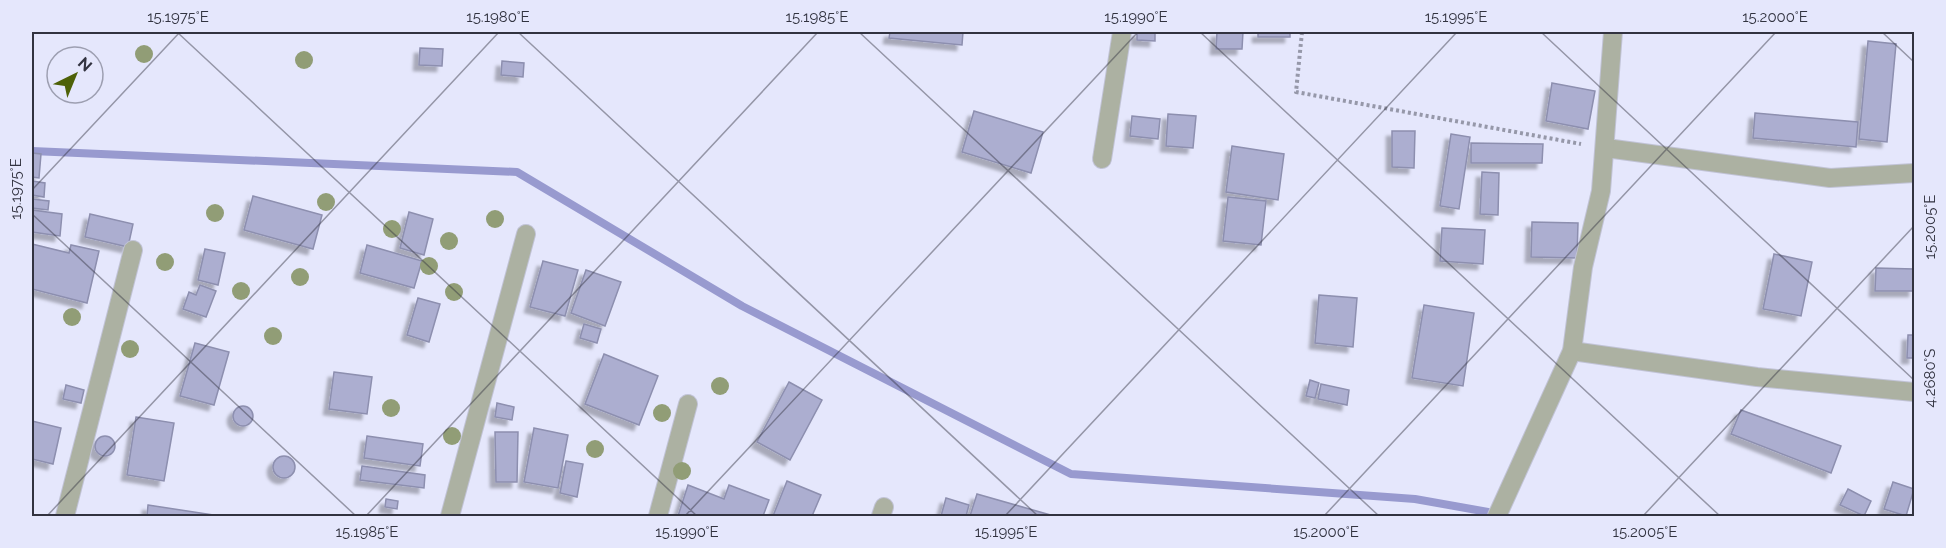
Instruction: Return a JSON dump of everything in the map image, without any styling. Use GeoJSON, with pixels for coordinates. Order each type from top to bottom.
{"type":"FeatureCollection","features":[{"type":"Feature","properties":{"kind":"street"},"geometry":{"type":"LineString","coordinates":[[1102,159],[1122,32]]}},
{"type":"Feature","properties":{"kind":"street"},"geometry":{"type":"LineString","coordinates":[[1497,516],[1572,351],[1583,267],[1601,191],[1613,32]]}},
{"type":"Feature","properties":{"kind":"street"},"geometry":{"type":"LineString","coordinates":[[1606,148],[1830,178],[1914,173]]}},
{"type":"Feature","properties":{"kind":"street"},"geometry":{"type":"LineString","coordinates":[[450,516],[526,234]]}},
{"type":"Feature","properties":{"kind":"street"},"geometry":{"type":"LineString","coordinates":[[65,516],[133,250]]}},
{"type":"Feature","properties":{"kind":"street"},"geometry":{"type":"LineString","coordinates":[[1572,351],[1757,377],[1914,392]]}},
{"type":"Feature","properties":{"kind":"street"},"geometry":{"type":"LineString","coordinates":[[658,516],[688,404]]}},
{"type":"Feature","properties":{"kind":"path"},"geometry":{"type":"LineString","coordinates":[[1302,32],[1296,92],[1606,148]]}},
{"type":"Feature","properties":{"kind":"building"},"geometry":{"type":"Polygon","coordinates":[[[890,32],[963,32],[962,45],[889,38],[890,32]]]}},
{"type":"Feature","properties":{"kind":"building"},"geometry":{"type":"Polygon","coordinates":[[[1137,32],[1155,32],[1155,41],[1137,40],[1137,32]]]}},
{"type":"Feature","properties":{"kind":"building"},"geometry":{"type":"Polygon","coordinates":[[[1217,32],[1243,32],[1242,49],[1216,49],[1217,32]]]}},
{"type":"Feature","properties":{"kind":"building"},"geometry":{"type":"Polygon","coordinates":[[[1258,32],[1290,32],[1290,37],[1258,37],[1258,32]]]}},
{"type":"Feature","properties":{"kind":"building"},"geometry":{"type":"Polygon","coordinates":[[[1868,41],[1896,44],[1887,142],[1859,139],[1868,41]]]}},
{"type":"Feature","properties":{"kind":"building"},"geometry":{"type":"Polygon","coordinates":[[[420,48],[443,49],[442,66],[419,65],[420,48]]]}},
{"type":"Feature","properties":{"kind":"building"},"geometry":{"type":"Polygon","coordinates":[[[502,61],[524,63],[523,77],[501,75],[502,61]]]}},
{"type":"Feature","properties":{"kind":"building"},"geometry":{"type":"Polygon","coordinates":[[[1552,83],[1595,91],[1588,129],[1546,121],[1552,83]]]}},
{"type":"Feature","properties":{"kind":"building"},"geometry":{"type":"Polygon","coordinates":[[[974,111],[1043,132],[1031,173],[962,152],[974,111]]]}},
{"type":"Feature","properties":{"kind":"building"},"geometry":{"type":"Polygon","coordinates":[[[1755,113],[1858,122],[1856,147],[1753,138],[1755,113]]]}},
{"type":"Feature","properties":{"kind":"building"},"geometry":{"type":"Polygon","coordinates":[[[1168,114],[1196,116],[1193,148],[1166,146],[1168,114]]]}},
{"type":"Feature","properties":{"kind":"building"},"geometry":{"type":"Polygon","coordinates":[[[1132,116],[1160,119],[1158,139],[1130,136],[1132,116]]]}},
{"type":"Feature","properties":{"kind":"building"},"geometry":{"type":"Polygon","coordinates":[[[1392,131],[1415,131],[1414,168],[1392,167],[1392,131]]]}},
{"type":"Feature","properties":{"kind":"building"},"geometry":{"type":"Polygon","coordinates":[[[1451,134],[1470,137],[1459,209],[1440,206],[1451,134]]]}},
{"type":"Feature","properties":{"kind":"building"},"geometry":{"type":"Polygon","coordinates":[[[1471,143],[1543,144],[1542,163],[1471,163],[1471,143]]]}},
{"type":"Feature","properties":{"kind":"building"},"geometry":{"type":"Polygon","coordinates":[[[1232,146],[1284,154],[1278,200],[1226,192],[1232,146]]]}},
{"type":"Feature","properties":{"kind":"building"},"geometry":{"type":"Polygon","coordinates":[[[32,153],[41,154],[39,178],[32,177],[32,153]]]}},
{"type":"Feature","properties":{"kind":"building"},"geometry":{"type":"Polygon","coordinates":[[[1482,172],[1499,173],[1498,215],[1480,214],[1482,172]]]}},
{"type":"Feature","properties":{"kind":"building"},"geometry":{"type":"Polygon","coordinates":[[[32,181],[45,183],[44,197],[32,195],[32,181]]]}},
{"type":"Feature","properties":{"kind":"building"},"geometry":{"type":"Polygon","coordinates":[[[253,196],[322,215],[313,249],[244,230],[253,196]]]}},
{"type":"Feature","properties":{"kind":"building"},"geometry":{"type":"Polygon","coordinates":[[[1228,197],[1266,201],[1261,245],[1223,241],[1228,197]]]}},
{"type":"Feature","properties":{"kind":"building"},"geometry":{"type":"Polygon","coordinates":[[[32,199],[49,201],[48,210],[32,208],[32,199]]]}},
{"type":"Feature","properties":{"kind":"building"},"geometry":{"type":"Polygon","coordinates":[[[32,210],[62,214],[60,236],[32,232],[32,210]]]}},
{"type":"Feature","properties":{"kind":"building"},"geometry":{"type":"Polygon","coordinates":[[[409,212],[433,219],[424,255],[400,248],[409,212]]]}},
{"type":"Feature","properties":{"kind":"building"},"geometry":{"type":"Polygon","coordinates":[[[90,214],[133,224],[128,247],[85,237],[90,214]]]}},
{"type":"Feature","properties":{"kind":"building"},"geometry":{"type":"Polygon","coordinates":[[[1532,222],[1578,223],[1577,258],[1531,257],[1532,222]]]}},
{"type":"Feature","properties":{"kind":"building"},"geometry":{"type":"Polygon","coordinates":[[[1442,228],[1485,230],[1483,264],[1440,261],[1442,228]]]}},
{"type":"Feature","properties":{"kind":"building"},"geometry":{"type":"Polygon","coordinates":[[[32,244],[69,253],[71,245],[99,251],[87,303],[32,289],[32,244]]]}},
{"type":"Feature","properties":{"kind":"building"},"geometry":{"type":"Polygon","coordinates":[[[367,245],[422,261],[414,288],[360,273],[367,245]]]}},
{"type":"Feature","properties":{"kind":"building"},"geometry":{"type":"Polygon","coordinates":[[[205,249],[225,253],[218,285],[198,280],[205,249]]]}},
{"type":"Feature","properties":{"kind":"building"},"geometry":{"type":"Polygon","coordinates":[[[1774,254],[1812,262],[1801,316],[1763,309],[1774,254]]]}},
{"type":"Feature","properties":{"kind":"building"},"geometry":{"type":"Polygon","coordinates":[[[543,261],[578,270],[565,316],[530,307],[543,261]]]}},
{"type":"Feature","properties":{"kind":"building"},"geometry":{"type":"Polygon","coordinates":[[[1876,268],[1914,269],[1914,291],[1875,291],[1876,268]]]}},
{"type":"Feature","properties":{"kind":"building"},"geometry":{"type":"Polygon","coordinates":[[[586,270],[621,282],[605,326],[571,313],[586,270]]]}},
{"type":"Feature","properties":{"kind":"building"},"geometry":{"type":"Polygon","coordinates":[[[200,285],[216,291],[206,317],[183,309],[189,292],[196,295],[200,285]]]}},
{"type":"Feature","properties":{"kind":"building"},"geometry":{"type":"Polygon","coordinates":[[[1319,295],[1357,298],[1353,347],[1315,343],[1319,295]]]}},
{"type":"Feature","properties":{"kind":"building"},"geometry":{"type":"Polygon","coordinates":[[[418,298],[440,304],[429,342],[407,335],[418,298]]]}},
{"type":"Feature","properties":{"kind":"building"},"geometry":{"type":"Polygon","coordinates":[[[1424,305],[1474,313],[1463,386],[1412,378],[1424,305]]]}},
{"type":"Feature","properties":{"kind":"building"},"geometry":{"type":"Polygon","coordinates":[[[584,324],[601,329],[597,343],[580,338],[584,324]]]}},
{"type":"Feature","properties":{"kind":"building"},"geometry":{"type":"Polygon","coordinates":[[[1908,335],[1914,335],[1914,358],[1907,358],[1908,335]]]}},
{"type":"Feature","properties":{"kind":"building"},"geometry":{"type":"Polygon","coordinates":[[[195,343],[229,352],[214,405],[180,396],[195,343]]]}},
{"type":"Feature","properties":{"kind":"building"},"geometry":{"type":"Polygon","coordinates":[[[604,354],[658,376],[639,425],[585,404],[604,354]]]}},
{"type":"Feature","properties":{"kind":"building"},"geometry":{"type":"Polygon","coordinates":[[[334,372],[372,377],[367,414],[329,409],[334,372]]]}},
{"type":"Feature","properties":{"kind":"building"},"geometry":{"type":"Polygon","coordinates":[[[1310,380],[1319,383],[1315,398],[1306,396],[1310,380]]]}},
{"type":"Feature","properties":{"kind":"building"},"geometry":{"type":"Polygon","coordinates":[[[789,382],[822,400],[790,460],[757,442],[789,382]]]}},
{"type":"Feature","properties":{"kind":"building"},"geometry":{"type":"Polygon","coordinates":[[[1321,384],[1349,390],[1347,405],[1318,399],[1321,384]]]}},
{"type":"Feature","properties":{"kind":"building"},"geometry":{"type":"Polygon","coordinates":[[[66,385],[84,390],[81,403],[63,399],[66,385]]]}},
{"type":"Feature","properties":{"kind":"building"},"geometry":{"type":"Polygon","coordinates":[[[497,403],[514,407],[512,420],[495,417],[497,403]]]}},
{"type":"Feature","properties":{"kind":"building"},"geometry":{"type":"Polygon","coordinates":[[[243,406],[250,409],[253,416],[250,423],[243,426],[236,423],[233,416],[236,409],[243,406]]]}},
{"type":"Feature","properties":{"kind":"building"},"geometry":{"type":"Polygon","coordinates":[[[1741,410],[1841,446],[1831,473],[1731,434],[1741,410]]]}},
{"type":"Feature","properties":{"kind":"building"},"geometry":{"type":"Polygon","coordinates":[[[136,417],[174,423],[164,481],[127,475],[136,417]]]}},
{"type":"Feature","properties":{"kind":"building"},"geometry":{"type":"Polygon","coordinates":[[[32,421],[61,428],[53,464],[32,459],[32,421]]]}},
{"type":"Feature","properties":{"kind":"building"},"geometry":{"type":"Polygon","coordinates":[[[534,428],[568,435],[558,488],[524,482],[534,428]]]}},
{"type":"Feature","properties":{"kind":"building"},"geometry":{"type":"Polygon","coordinates":[[[495,432],[518,432],[517,482],[496,482],[495,432]]]}},
{"type":"Feature","properties":{"kind":"building"},"geometry":{"type":"Polygon","coordinates":[[[105,436],[112,439],[115,446],[112,453],[105,456],[98,453],[95,446],[98,439],[105,436]]]}},
{"type":"Feature","properties":{"kind":"building"},"geometry":{"type":"Polygon","coordinates":[[[367,436],[423,444],[420,466],[364,458],[367,436]]]}},
{"type":"Feature","properties":{"kind":"building"},"geometry":{"type":"Polygon","coordinates":[[[284,456],[292,459],[295,467],[292,475],[284,478],[276,475],[273,467],[276,459],[284,456]]]}},
{"type":"Feature","properties":{"kind":"building"},"geometry":{"type":"Polygon","coordinates":[[[566,461],[583,464],[577,497],[560,493],[566,461]]]}},
{"type":"Feature","properties":{"kind":"building"},"geometry":{"type":"Polygon","coordinates":[[[362,466],[425,475],[424,488],[360,480],[362,466]]]}},
{"type":"Feature","properties":{"kind":"building"},"geometry":{"type":"Polygon","coordinates":[[[787,481],[821,495],[812,516],[773,516],[787,481]]]}},
{"type":"Feature","properties":{"kind":"building"},"geometry":{"type":"Polygon","coordinates":[[[1893,482],[1914,489],[1906,516],[1884,509],[1893,482]]]}},
{"type":"Feature","properties":{"kind":"building"},"geometry":{"type":"Polygon","coordinates":[[[688,485],[724,499],[729,485],[769,500],[763,516],[678,516],[688,485]]]}},
{"type":"Feature","properties":{"kind":"building"},"geometry":{"type":"Polygon","coordinates":[[[1848,489],[1871,501],[1864,516],[1840,505],[1848,489]]]}},
{"type":"Feature","properties":{"kind":"building"},"geometry":{"type":"Polygon","coordinates":[[[977,494],[1054,516],[970,516],[977,494]]]}},
{"type":"Feature","properties":{"kind":"building"},"geometry":{"type":"Polygon","coordinates":[[[946,498],[969,505],[966,516],[941,516],[946,498]]]}},
{"type":"Feature","properties":{"kind":"building"},"geometry":{"type":"Polygon","coordinates":[[[386,499],[398,501],[397,509],[385,507],[386,499]]]}},
{"type":"Feature","properties":{"kind":"building"},"geometry":{"type":"Polygon","coordinates":[[[148,505],[220,516],[147,516],[148,505]]]}},
{"type":"Feature","properties":{"kind":"waterway"},"geometry":{"type":"LineString","coordinates":[[32,151],[517,172],[742,306],[1071,474],[1415,499],[1488,512],[1492,516]]}}]}
